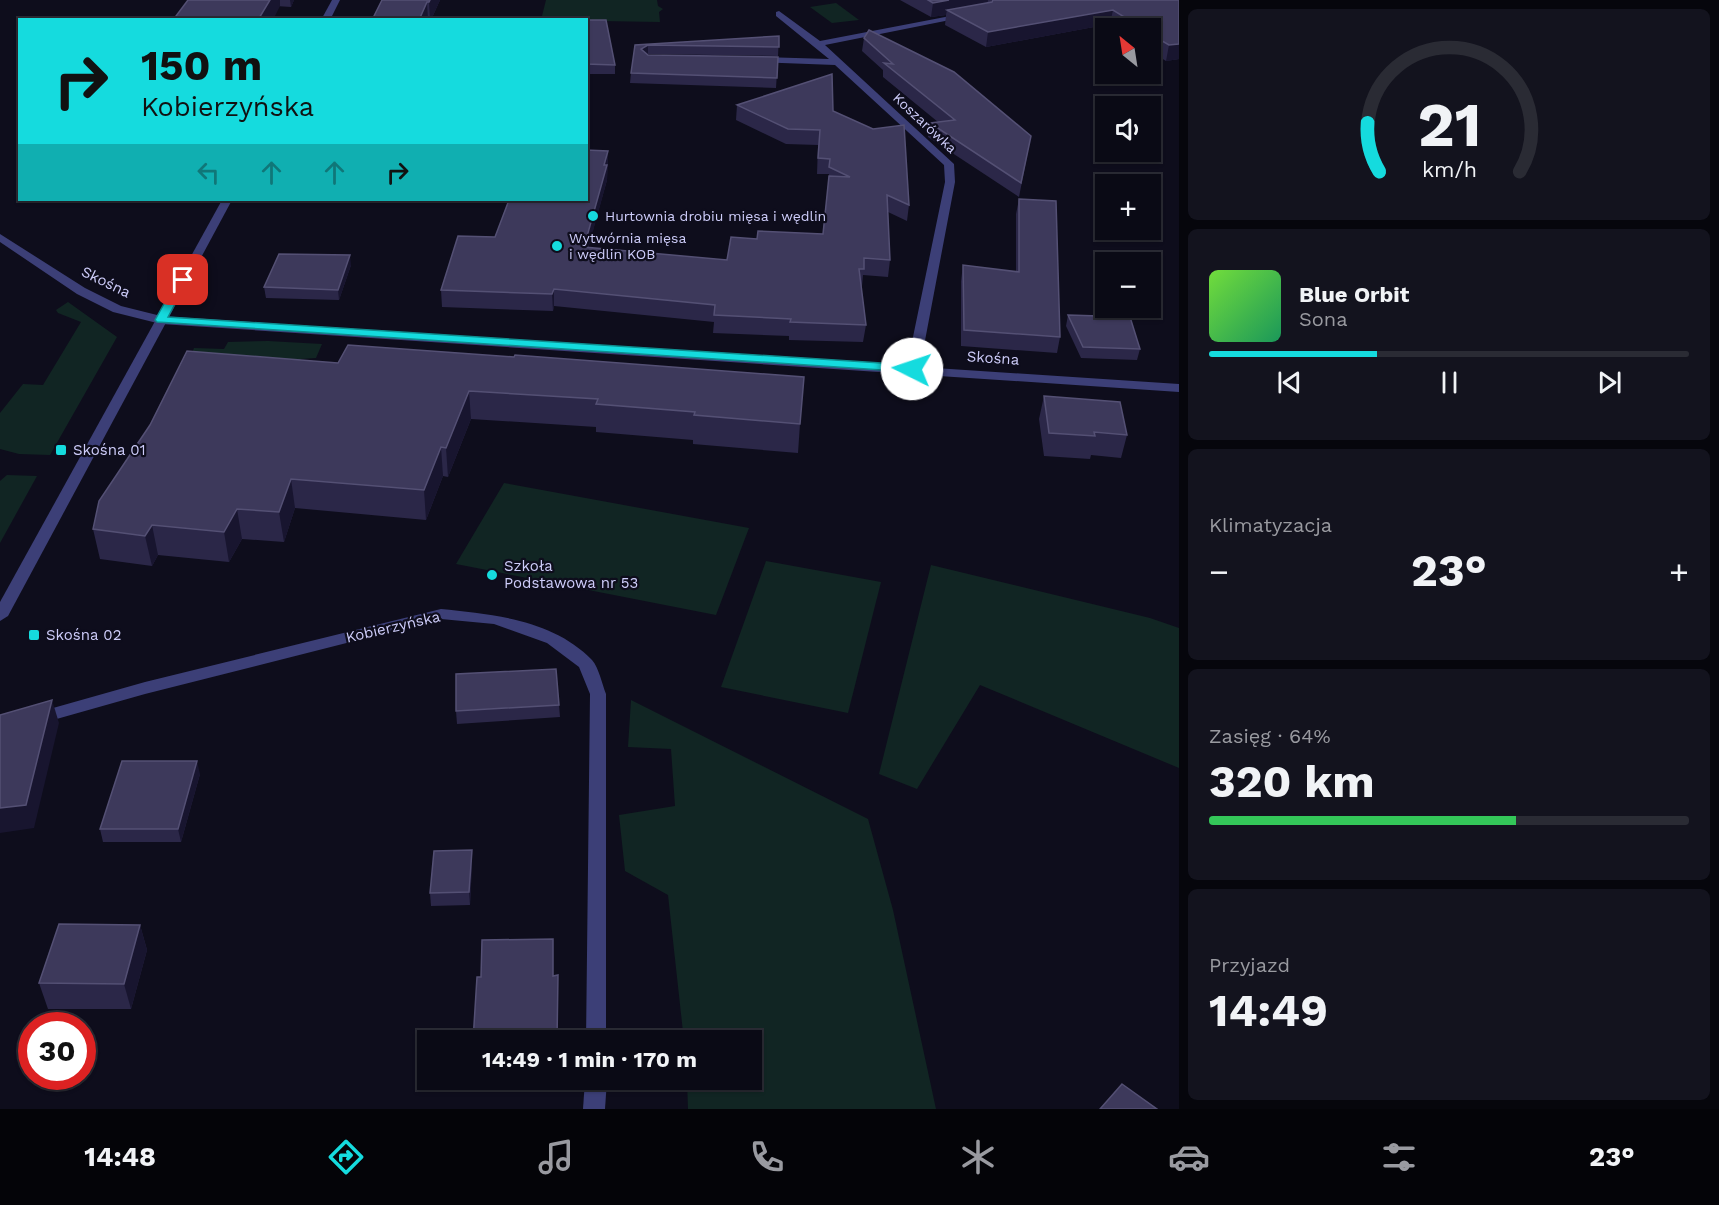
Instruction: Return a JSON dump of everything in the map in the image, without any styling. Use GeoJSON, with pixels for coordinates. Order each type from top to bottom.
{"type":"FeatureCollection","features":[{"type":"Feature","properties":{"kind":"street"},"geometry":{"type":"LineString","coordinates":[[326,18],[336,0]]}},
{"type":"Feature","properties":{"kind":"street","name":"Koszarówka"},"geometry":{"type":"LineString","coordinates":[[779,14],[818,44],[949,165],[950,183],[912,369]]}},
{"type":"Feature","properties":{"kind":"street"},"geometry":{"type":"LineString","coordinates":[[818,44],[974,14]]}},
{"type":"Feature","properties":{"kind":"street"},"geometry":{"type":"LineString","coordinates":[[755,60],[838,62]]}},
{"type":"Feature","properties":{"kind":"street"},"geometry":{"type":"LineString","coordinates":[[0,616],[225,201]]}},
{"type":"Feature","properties":{"kind":"street","name":"Skośna"},"geometry":{"type":"LineString","coordinates":[[0,237],[81,291],[117,309],[161,320],[1179,388]]}},
{"type":"Feature","properties":{"kind":"street","name":"Kobierzyńska"},"geometry":{"type":"LineString","coordinates":[[0,729],[145,688],[441,614],[496,620],[552,639],[586,664],[598,694],[596,1030]]}},
{"type":"Feature","properties":{"kind":"street"},"geometry":{"type":"LineString","coordinates":[[594,1109],[595,1090]]}},
{"type":"Feature","properties":{"kind":"green space"},"geometry":{"type":"Polygon","coordinates":[[[546,0],[657,0],[658,6],[663,9],[659,12],[660,22],[542,18],[546,0]]]}},
{"type":"Feature","properties":{"kind":"green space"},"geometry":{"type":"Polygon","coordinates":[[[836,3],[859,20],[832,23],[810,7],[836,3]]]}},
{"type":"Feature","properties":{"kind":"green space"},"geometry":{"type":"Polygon","coordinates":[[[68,302],[117,337],[50,455],[19,454],[0,449],[0,413],[23,384],[43,385],[81,322],[58,313],[56,310],[68,302]]]}},
{"type":"Feature","properties":{"kind":"green space"},"geometry":{"type":"Polygon","coordinates":[[[268,341],[322,344],[316,358],[301,359],[286,380],[184,374],[194,348],[224,349],[228,342],[268,341]]]}},
{"type":"Feature","properties":{"kind":"green space"},"geometry":{"type":"Polygon","coordinates":[[[7,475],[37,476],[0,543],[0,481],[7,475]]]}},
{"type":"Feature","properties":{"kind":"green space"},"geometry":{"type":"Polygon","coordinates":[[[504,483],[749,528],[716,615],[456,564],[504,483]]]}},
{"type":"Feature","properties":{"kind":"green space"},"geometry":{"type":"Polygon","coordinates":[[[766,561],[881,582],[848,713],[721,687],[766,561]]]}},
{"type":"Feature","properties":{"kind":"green space"},"geometry":{"type":"Polygon","coordinates":[[[931,565],[1150,618],[1179,628],[1179,768],[980,685],[917,789],[879,774],[931,565]]]}},
{"type":"Feature","properties":{"kind":"green space"},"geometry":{"type":"Polygon","coordinates":[[[631,700],[868,819],[893,910],[936,1109],[688,1109],[687,1090],[762,1090],[762,1030],[683,1030],[668,895],[625,871],[619,815],[675,806],[671,749],[628,747],[631,700]]]}},
{"type":"Feature","properties":{"kind":"building"},"geometry":{"type":"Polygon","coordinates":[[[188,0],[270,0],[259,18],[174,18],[188,0]]]}},
{"type":"Feature","properties":{"kind":"building"},"geometry":{"type":"Polygon","coordinates":[[[382,0],[430,0],[420,18],[373,18],[382,0]]]}},
{"type":"Feature","properties":{"kind":"building"},"geometry":{"type":"Polygon","coordinates":[[[928,0],[949,0],[933,3],[928,0]]]}},
{"type":"Feature","properties":{"kind":"building"},"geometry":{"type":"Polygon","coordinates":[[[993,0],[1179,0],[1179,44],[1169,45],[1161,40],[1161,18],[1126,18],[1113,10],[988,32],[947,10],[993,0]]]}},
{"type":"Feature","properties":{"kind":"building"},"geometry":{"type":"Polygon","coordinates":[[[588,20],[606,20],[615,65],[588,64],[588,20]]]}},
{"type":"Feature","properties":{"kind":"building"},"geometry":{"type":"Polygon","coordinates":[[[869,30],[954,72],[1031,136],[1021,183],[930,123],[955,120],[884,63],[893,64],[864,38],[869,30]]]}},
{"type":"Feature","properties":{"kind":"building"},"geometry":{"type":"Polygon","coordinates":[[[779,36],[779,47],[648,45],[641,49],[648,55],[778,57],[777,78],[631,73],[635,45],[779,36]]]}},
{"type":"Feature","properties":{"kind":"building"},"geometry":{"type":"Polygon","coordinates":[[[832,74],[833,111],[873,129],[904,125],[909,205],[887,195],[890,260],[864,258],[864,269],[859,269],[866,325],[790,322],[791,319],[714,315],[715,305],[554,289],[552,294],[441,290],[458,236],[495,237],[509,201],[588,201],[588,150],[608,151],[604,165],[607,165],[584,247],[727,260],[731,237],[757,239],[758,231],[823,234],[829,176],[850,177],[829,167],[830,159],[818,158],[820,130],[788,129],[737,105],[832,74]]]}},
{"type":"Feature","properties":{"kind":"building"},"geometry":{"type":"Polygon","coordinates":[[[1019,199],[1056,201],[1060,337],[964,330],[963,265],[1019,272],[1019,199]]]}},
{"type":"Feature","properties":{"kind":"building"},"geometry":{"type":"Polygon","coordinates":[[[279,254],[350,255],[338,290],[264,287],[279,254]]]}},
{"type":"Feature","properties":{"kind":"building"},"geometry":{"type":"Polygon","coordinates":[[[1068,315],[1130,318],[1140,349],[1083,347],[1068,315]]]}},
{"type":"Feature","properties":{"kind":"building"},"geometry":{"type":"Polygon","coordinates":[[[348,345],[804,377],[800,424],[596,404],[598,399],[469,391],[446,448],[441,447],[424,490],[291,479],[279,512],[237,509],[224,532],[152,525],[145,536],[93,529],[99,501],[150,425],[187,351],[338,363],[348,345]]]}},
{"type":"Feature","properties":{"kind":"building"},"geometry":{"type":"Polygon","coordinates":[[[1044,396],[1120,402],[1127,435],[1094,432],[1095,436],[1049,433],[1044,396]]]}},
{"type":"Feature","properties":{"kind":"building"},"geometry":{"type":"Polygon","coordinates":[[[556,669],[559,705],[456,711],[456,674],[556,669]]]}},
{"type":"Feature","properties":{"kind":"building"},"geometry":{"type":"Polygon","coordinates":[[[52,700],[26,805],[0,808],[0,715],[52,700]]]}},
{"type":"Feature","properties":{"kind":"building"},"geometry":{"type":"Polygon","coordinates":[[[122,761],[197,761],[178,829],[100,829],[122,761]]]}},
{"type":"Feature","properties":{"kind":"building"},"geometry":{"type":"Polygon","coordinates":[[[472,850],[469,892],[430,893],[434,851],[472,850]]]}},
{"type":"Feature","properties":{"kind":"building"},"geometry":{"type":"Polygon","coordinates":[[[59,924],[140,925],[124,984],[39,983],[59,924]]]}},
{"type":"Feature","properties":{"kind":"building"},"geometry":{"type":"Polygon","coordinates":[[[553,939],[553,976],[558,975],[557,1030],[474,1030],[477,977],[481,977],[482,940],[553,939]]]}},
{"type":"Feature","properties":{"kind":"building"},"geometry":{"type":"Polygon","coordinates":[[[1122,1084],[1157,1109],[1100,1109],[1122,1084]]]}},
{"type":"Feature","properties":{"kind":"place","name":"Hurtownia drobiu mięsa i wędlin"},"geometry":{"type":"Point","coordinates":[593,216]}},
{"type":"Feature","properties":{"kind":"place","name":"Wytwórnia mięsa i wędlin KOB"},"geometry":{"type":"Point","coordinates":[557,246]}},
{"type":"Feature","properties":{"kind":"place","name":"Skośna 01"},"geometry":{"type":"Point","coordinates":[61,450]}},
{"type":"Feature","properties":{"kind":"place","name":"Szkoła Podstawowa nr 53"},"geometry":{"type":"Point","coordinates":[492,575]}},
{"type":"Feature","properties":{"kind":"place","name":"Skośna 02"},"geometry":{"type":"Point","coordinates":[34,635]}},
{"type":"Feature","properties":{"kind":"route"},"geometry":{"type":"LineString","coordinates":[[183,280],[161,320],[912,369]]}}]}
